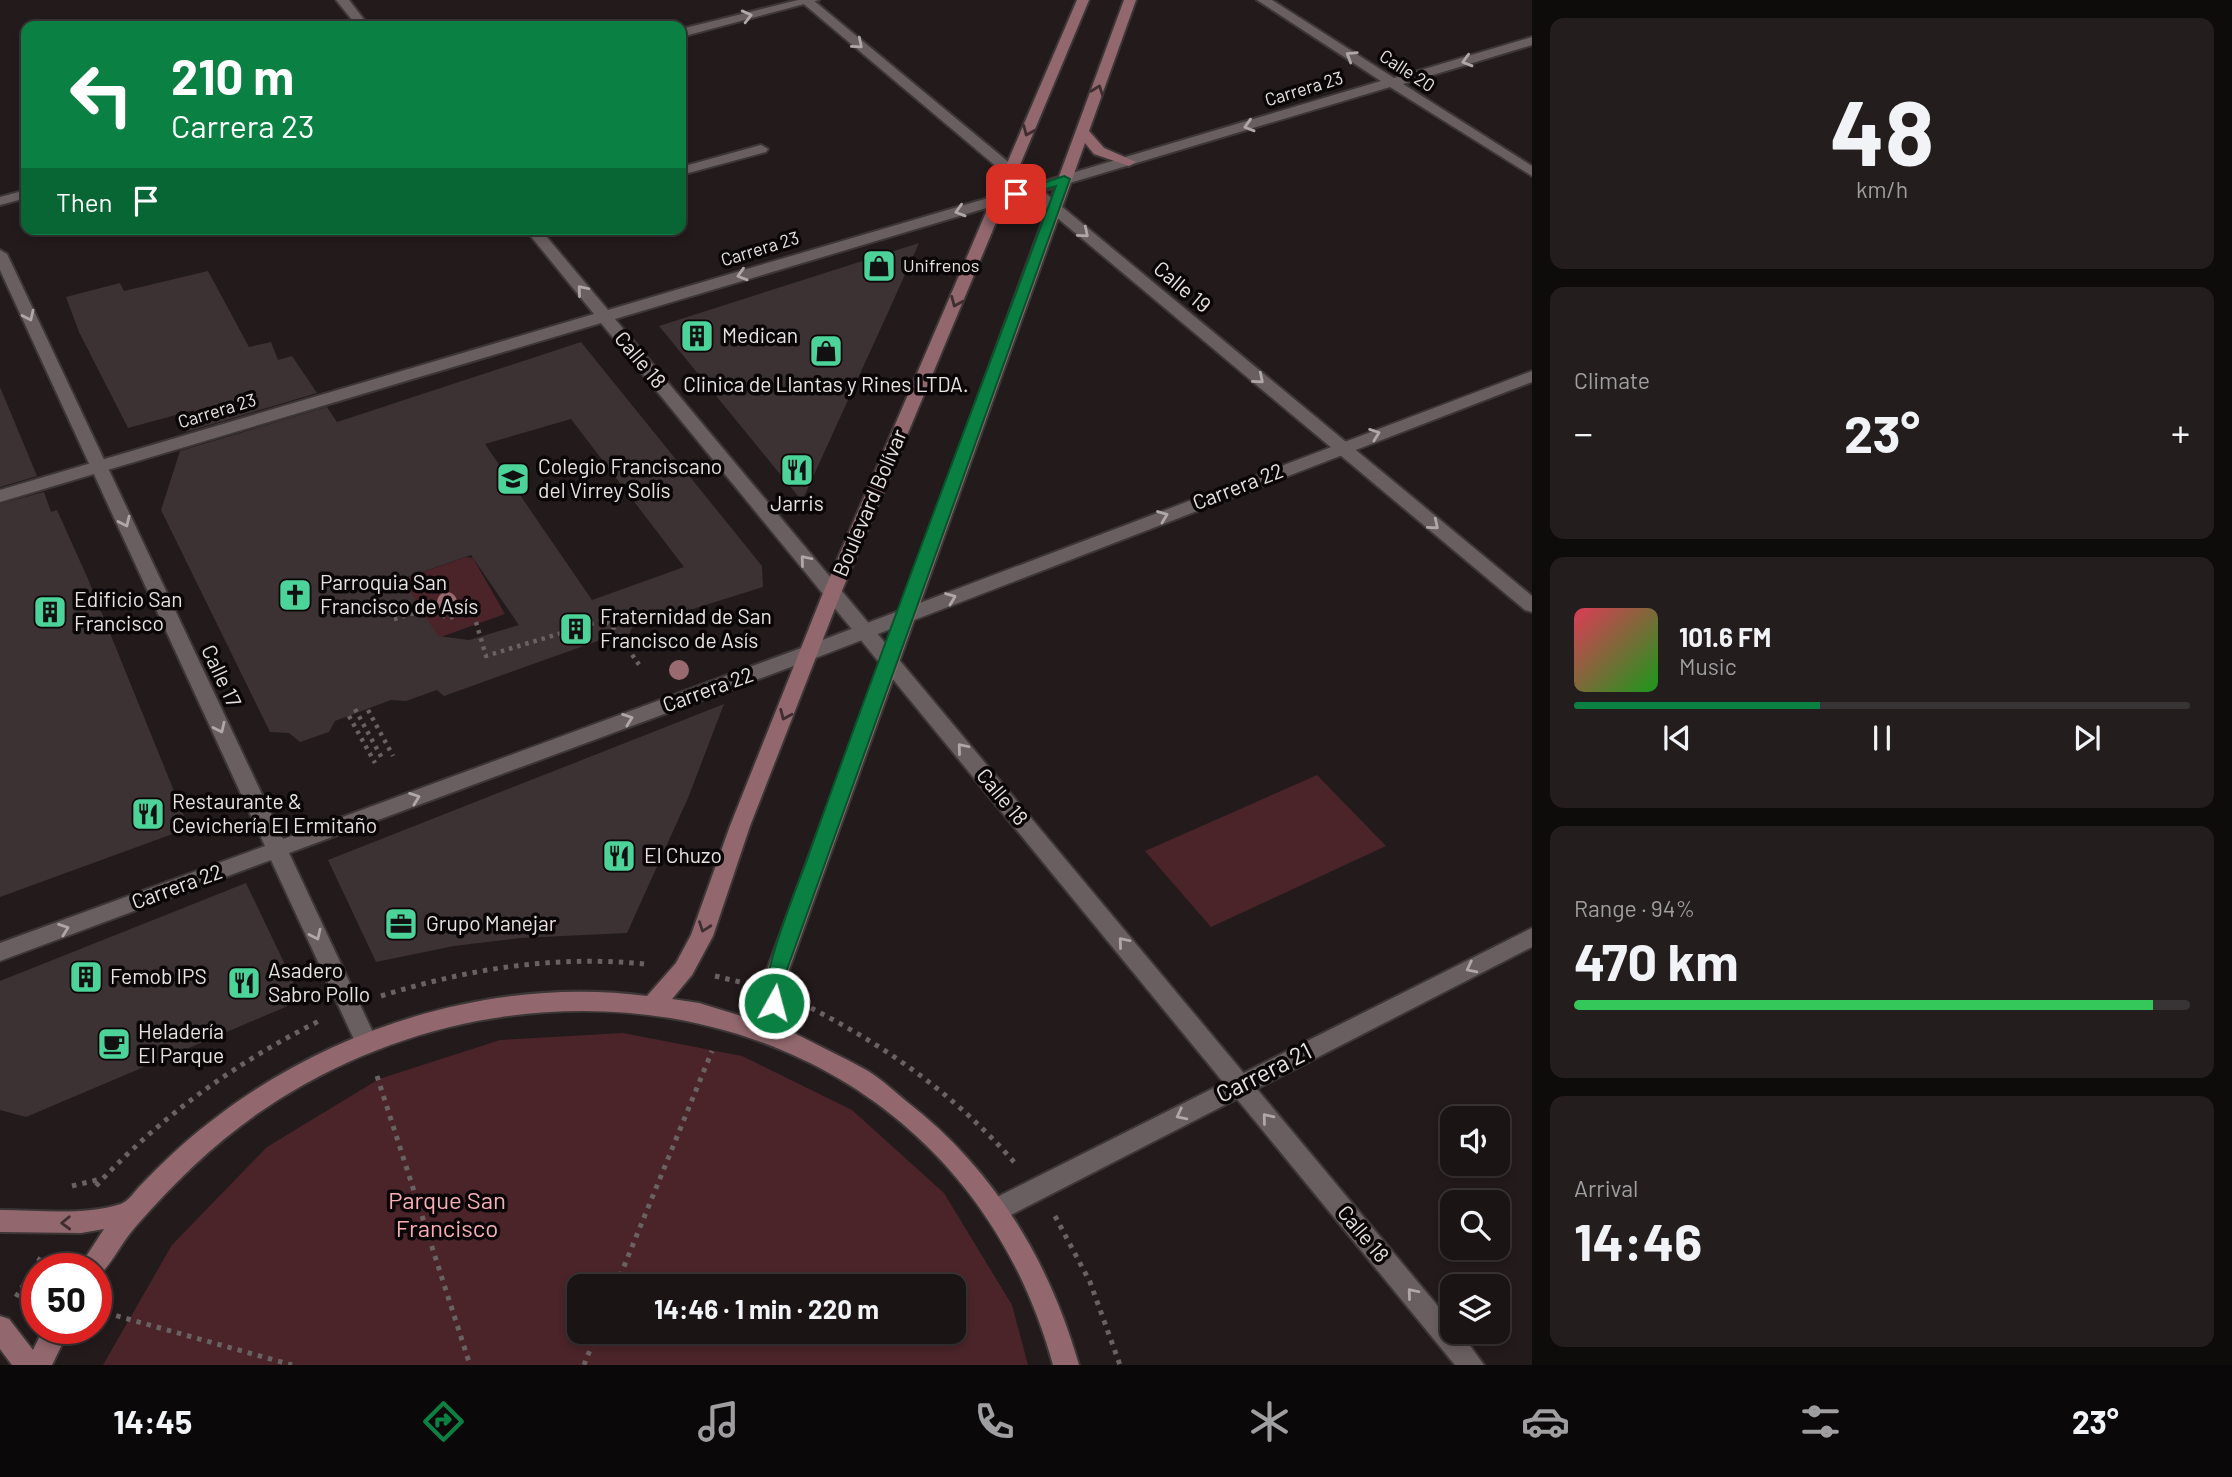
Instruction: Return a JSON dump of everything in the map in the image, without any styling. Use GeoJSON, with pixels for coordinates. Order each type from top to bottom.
{"type":"FeatureCollection","features":[{"type":"Feature","properties":{"kind":"main road","name":"Boulevard Bolívar"},"geometry":{"type":"LineString","coordinates":[[655,1003],[684,969],[702,936],[740,825],[811,652],[832,593],[1083,0]]}},
{"type":"Feature","properties":{"kind":"main road"},"geometry":{"type":"LineString","coordinates":[[781,1036],[774,1003],[775,978],[888,660],[1130,0]]}},
{"type":"Feature","properties":{"kind":"main road"},"geometry":{"type":"LineString","coordinates":[[1083,132],[1099,151],[1129,162]]}},
{"type":"Feature","properties":{"kind":"main road"},"geometry":{"type":"LineString","coordinates":[[102,1253],[132,1213],[184,1157],[242,1111],[302,1072],[366,1041],[438,1017],[510,1002],[582,998],[655,1003],[726,1018],[781,1036],[861,1079],[934,1137],[996,1210],[1047,1302],[1066,1365]]}},
{"type":"Feature","properties":{"kind":"main road"},"geometry":{"type":"LineString","coordinates":[[0,1221],[81,1222],[132,1213]]}},
{"type":"Feature","properties":{"kind":"main road"},"geometry":{"type":"LineString","coordinates":[[0,1328],[28,1365]]}},
{"type":"Feature","properties":{"kind":"main road"},"geometry":{"type":"LineString","coordinates":[[38,1365],[49,1344]]}},
{"type":"Feature","properties":{"kind":"street"},"geometry":{"type":"LineString","coordinates":[[342,0],[359,21]]}},
{"type":"Feature","properties":{"kind":"street"},"geometry":{"type":"LineString","coordinates":[[686,32],[809,0]]}},
{"type":"Feature","properties":{"kind":"street","name":"Calle 19"},"geometry":{"type":"LineString","coordinates":[[809,0],[1532,606]]}},
{"type":"Feature","properties":{"kind":"street","name":"Calle 20"},"geometry":{"type":"LineString","coordinates":[[1263,0],[1532,172]]}},
{"type":"Feature","properties":{"kind":"street","name":"Carrera 23"},"geometry":{"type":"LineString","coordinates":[[0,496],[1532,41]]}},
{"type":"Feature","properties":{"kind":"street"},"geometry":{"type":"LineString","coordinates":[[686,170],[761,149]]}},
{"type":"Feature","properties":{"kind":"street"},"geometry":{"type":"LineString","coordinates":[[0,201],[21,195]]}},
{"type":"Feature","properties":{"kind":"street","name":"Calle 18"},"geometry":{"type":"LineString","coordinates":[[537,235],[1471,1365]]}},
{"type":"Feature","properties":{"kind":"street","name":"Calle 17"},"geometry":{"type":"LineString","coordinates":[[0,254],[366,1041]]}},
{"type":"Feature","properties":{"kind":"street","name":"Carrera 22"},"geometry":{"type":"LineString","coordinates":[[0,952],[811,652],[1532,376]]}},
{"type":"Feature","properties":{"kind":"street","name":"Carrera 21"},"geometry":{"type":"LineString","coordinates":[[996,1210],[1532,937]]}},
{"type":"Feature","properties":{"kind":"path"},"geometry":{"type":"LineString","coordinates":[[394,619],[428,608],[448,618],[473,612],[480,624],[479,641],[486,656],[593,621],[604,620],[612,626],[640,666]]}},
{"type":"Feature","properties":{"kind":"path"},"geometry":{"type":"LineString","coordinates":[[355,709],[383,760]]}},
{"type":"Feature","properties":{"kind":"path"},"geometry":{"type":"LineString","coordinates":[[368,710],[393,756]]}},
{"type":"Feature","properties":{"kind":"path"},"geometry":{"type":"LineString","coordinates":[[349,716],[374,763]]}},
{"type":"Feature","properties":{"kind":"path"},"geometry":{"type":"LineString","coordinates":[[621,1274],[726,1018]]}},
{"type":"Feature","properties":{"kind":"path"},"geometry":{"type":"LineString","coordinates":[[366,1041],[470,1365]]}},
{"type":"Feature","properties":{"kind":"path"},"geometry":{"type":"LineString","coordinates":[[112,1314],[292,1365]]}},
{"type":"Feature","properties":{"kind":"path"},"geometry":{"type":"LineString","coordinates":[[584,1365],[592,1344]]}},
{"type":"Feature","properties":{"kind":"green space"},"geometry":{"type":"Polygon","coordinates":[[[466,557],[473,558],[505,614],[438,638],[383,586],[466,557]]]}},
{"type":"Feature","properties":{"kind":"green space"},"geometry":{"type":"Polygon","coordinates":[[[1317,775],[1386,846],[1211,927],[1145,851],[1317,775]]]}},
{"type":"Feature","properties":{"kind":"green space","name":"Parque San Francisco"},"geometry":{"type":"Polygon","coordinates":[[[623,1033],[742,1056],[852,1110],[944,1193],[1012,1305],[1028,1365],[103,1365],[172,1245],[267,1147],[379,1079],[500,1040],[623,1033]]]}},
{"type":"Feature","properties":{"kind":"building"},"geometry":{"type":"Polygon","coordinates":[[[919,243],[890,308],[802,501],[659,326],[919,243]]]}},
{"type":"Feature","properties":{"kind":"building"},"geometry":{"type":"Polygon","coordinates":[[[208,271],[249,347],[271,342],[278,360],[292,356],[317,393],[186,432],[194,410],[128,428],[79,332],[66,297],[120,283],[124,291],[208,271]]]}},
{"type":"Feature","properties":{"kind":"building"},"geometry":{"type":"Polygon","coordinates":[[[581,342],[762,566],[763,587],[632,628],[629,634],[612,641],[606,638],[444,696],[437,690],[406,701],[391,700],[335,721],[329,732],[300,742],[289,733],[270,732],[161,510],[180,451],[327,407],[337,422],[581,342]],[[571,419],[485,444],[592,600],[684,567],[571,419]],[[471,555],[402,579],[438,636],[469,640],[519,625],[471,555]]]}},
{"type":"Feature","properties":{"kind":"building"},"geometry":{"type":"Polygon","coordinates":[[[0,387],[37,476],[0,487],[0,387]]]}},
{"type":"Feature","properties":{"kind":"building"},"geometry":{"type":"Polygon","coordinates":[[[44,492],[51,512],[57,510],[88,579],[189,828],[0,897],[0,504],[44,492]]]}},
{"type":"Feature","properties":{"kind":"building"},"geometry":{"type":"Polygon","coordinates":[[[724,704],[688,798],[627,933],[520,938],[454,946],[376,962],[328,860],[724,704]]]}},
{"type":"Feature","properties":{"kind":"building"},"geometry":{"type":"Polygon","coordinates":[[[246,883],[302,1000],[26,1117],[0,1110],[0,981],[246,883]]]}},
{"type":"Feature","properties":{"kind":"place","name":"Unifrenos"},"geometry":{"type":"Point","coordinates":[879,266]}},
{"type":"Feature","properties":{"kind":"place","name":"Medican"},"geometry":{"type":"Point","coordinates":[697,336]}},
{"type":"Feature","properties":{"kind":"place","name":"Clinica de Llantas y Rines LTDA."},"geometry":{"type":"Point","coordinates":[826,351]}},
{"type":"Feature","properties":{"kind":"place","name":"Jarris"},"geometry":{"type":"Point","coordinates":[797,470]}},
{"type":"Feature","properties":{"kind":"place","name":"Colegio Franciscano del Virrey Solís"},"geometry":{"type":"Point","coordinates":[513,479]}},
{"type":"Feature","properties":{"kind":"place","name":"Parroquia San Francisco de Asís"},"geometry":{"type":"Point","coordinates":[295,595]}},
{"type":"Feature","properties":{"kind":"place","name":"Edificio San Francisco"},"geometry":{"type":"Point","coordinates":[50,612]}},
{"type":"Feature","properties":{"kind":"place","name":"Fraternidad de San Francisco de Asís"},"geometry":{"type":"Point","coordinates":[576,629]}},
{"type":"Feature","properties":{"kind":"place","name":"Restaurante & Cevichería El Ermitaño"},"geometry":{"type":"Point","coordinates":[148,814]}},
{"type":"Feature","properties":{"kind":"place","name":"El Chuzo"},"geometry":{"type":"Point","coordinates":[619,856]}},
{"type":"Feature","properties":{"kind":"place","name":"Grupo Manejar"},"geometry":{"type":"Point","coordinates":[401,924]}},
{"type":"Feature","properties":{"kind":"place","name":"Femob IPS"},"geometry":{"type":"Point","coordinates":[86,977]}},
{"type":"Feature","properties":{"kind":"place","name":"Asadero Sabro Pollo"},"geometry":{"type":"Point","coordinates":[244,983]}},
{"type":"Feature","properties":{"kind":"place","name":"Heladería El Parque"},"geometry":{"type":"Point","coordinates":[114,1044]}},
{"type":"Feature","properties":{"kind":"route"},"geometry":{"type":"LineString","coordinates":[[774,1003],[775,978],[819,850],[1064,179],[1016,194]]}}]}
